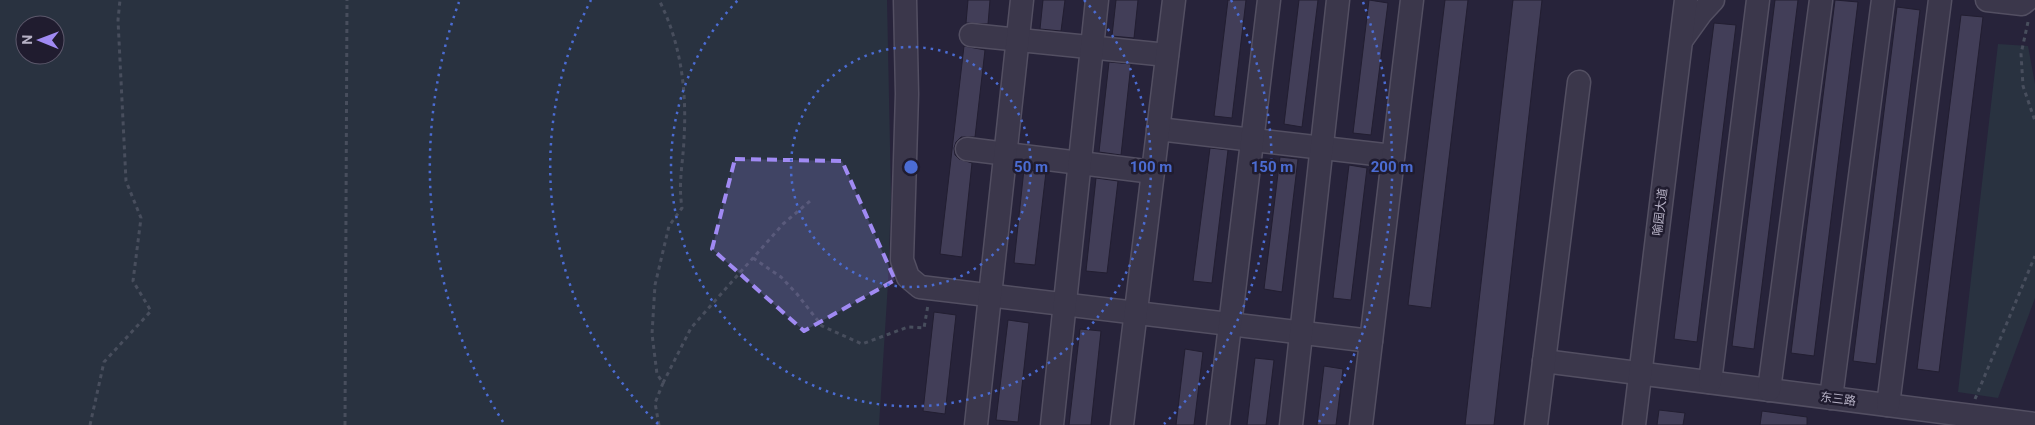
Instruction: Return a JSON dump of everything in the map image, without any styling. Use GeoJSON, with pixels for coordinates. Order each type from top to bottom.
{"type":"FeatureCollection","features":[{"type":"Feature","properties":{"kind":"street"},"geometry":{"type":"LineString","coordinates":[[905,0],[907,94],[902,260],[908,277],[920,287],[1371,341]]}},
{"type":"Feature","properties":{"kind":"street"},"geometry":{"type":"LineString","coordinates":[[976,425],[1022,0]]}},
{"type":"Feature","properties":{"kind":"street"},"geometry":{"type":"LineString","coordinates":[[1052,425],[1097,0]]}},
{"type":"Feature","properties":{"kind":"street"},"geometry":{"type":"LineString","coordinates":[[1122,425],[1174,0]]}},
{"type":"Feature","properties":{"kind":"street"},"geometry":{"type":"LineString","coordinates":[[1218,425],[1269,0]]}},
{"type":"Feature","properties":{"kind":"street"},"geometry":{"type":"LineString","coordinates":[[1292,425],[1338,0]]}},
{"type":"Feature","properties":{"kind":"street"},"geometry":{"type":"LineString","coordinates":[[1361,425],[1412,0]]}},
{"type":"Feature","properties":{"kind":"street","name":"喻园大道"},"geometry":{"type":"LineString","coordinates":[[1634,425],[1686,0]]}},
{"type":"Feature","properties":{"kind":"street"},"geometry":{"type":"LineString","coordinates":[[1681,41],[1713,0]]}},
{"type":"Feature","properties":{"kind":"street"},"geometry":{"type":"LineString","coordinates":[[1710,382],[1758,0]]}},
{"type":"Feature","properties":{"kind":"street"},"geometry":{"type":"LineString","coordinates":[[1770,390],[1821,0]]}},
{"type":"Feature","properties":{"kind":"street"},"geometry":{"type":"LineString","coordinates":[[1831,398],[1883,0]]}},
{"type":"Feature","properties":{"kind":"street"},"geometry":{"type":"LineString","coordinates":[[1888,405],[1940,0]]}},
{"type":"Feature","properties":{"kind":"street"},"geometry":{"type":"LineString","coordinates":[[1987,0],[2022,4],[2028,9]]}},
{"type":"Feature","properties":{"kind":"street"},"geometry":{"type":"LineString","coordinates":[[971,35],[1167,55]]}},
{"type":"Feature","properties":{"kind":"street"},"geometry":{"type":"LineString","coordinates":[[1536,425],[1579,82]]}},
{"type":"Feature","properties":{"kind":"street"},"geometry":{"type":"LineString","coordinates":[[1158,129],[1393,156]]}},
{"type":"Feature","properties":{"kind":"street"},"geometry":{"type":"LineString","coordinates":[[967,149],[1153,172]]}},
{"type":"Feature","properties":{"kind":"street","name":"东三路"},"geometry":{"type":"LineString","coordinates":[[1544,361],[1888,405],[1912,417],[1968,415],[2035,424]]}},
{"type":"Feature","properties":{"kind":"path"},"geometry":{"type":"LineString","coordinates":[[90,425],[104,362],[151,311],[133,281],[141,218],[126,181],[118,20],[120,0]]}},
{"type":"Feature","properties":{"kind":"path"},"geometry":{"type":"LineString","coordinates":[[345,425],[347,0]]}},
{"type":"Feature","properties":{"kind":"path"},"geometry":{"type":"LineString","coordinates":[[659,0],[672,30],[684,86],[684,139],[679,188],[682,208],[669,226],[655,285],[652,334],[657,374],[662,383]]}},
{"type":"Feature","properties":{"kind":"path"},"geometry":{"type":"LineString","coordinates":[[2028,9],[2021,54],[2023,86],[2035,121]]}},
{"type":"Feature","properties":{"kind":"path"},"geometry":{"type":"LineString","coordinates":[[659,425],[655,403],[662,383],[691,328],[783,224],[810,201]]}},
{"type":"Feature","properties":{"kind":"path"},"geometry":{"type":"LineString","coordinates":[[1968,415],[2035,256]]}},
{"type":"Feature","properties":{"kind":"path"},"geometry":{"type":"LineString","coordinates":[[753,258],[781,277],[822,326],[862,344],[908,327],[924,328],[930,288]]}},
{"type":"Feature","properties":{"kind":"highlighted area"},"geometry":{"type":"Polygon","coordinates":[[[735,159],[842,161],[895,280],[804,331],[712,249],[735,159]]]}},
{"type":"Feature","properties":{"kind":"shaded area"},"geometry":{"type":"Polygon","coordinates":[[[0,0],[887,0],[891,196],[888,283],[879,425],[0,425],[0,0]]]}},
{"type":"Feature","properties":{"kind":"shaded area"},"geometry":{"type":"Polygon","coordinates":[[[1998,44],[2028,46],[2035,84],[2035,298],[1998,398],[1958,392],[1998,44]]]}},
{"type":"Feature","properties":{"kind":"building"},"geometry":{"type":"Polygon","coordinates":[[[968,0],[990,0],[988,24],[966,23],[968,0]]]}},
{"type":"Feature","properties":{"kind":"building"},"geometry":{"type":"Polygon","coordinates":[[[1043,0],[1065,0],[1061,31],[1040,29],[1043,0]]]}},
{"type":"Feature","properties":{"kind":"building"},"geometry":{"type":"Polygon","coordinates":[[[1116,0],[1138,0],[1134,38],[1112,36],[1116,0]]]}},
{"type":"Feature","properties":{"kind":"building"},"geometry":{"type":"Polygon","coordinates":[[[1228,0],[1246,0],[1232,118],[1214,116],[1228,0]]]}},
{"type":"Feature","properties":{"kind":"building"},"geometry":{"type":"Polygon","coordinates":[[[1299,0],[1318,0],[1302,127],[1284,124],[1299,0]]]}},
{"type":"Feature","properties":{"kind":"building"},"geometry":{"type":"Polygon","coordinates":[[[1369,0],[1388,3],[1371,135],[1353,133],[1369,0]]]}},
{"type":"Feature","properties":{"kind":"building"},"geometry":{"type":"Polygon","coordinates":[[[1445,0],[1468,0],[1431,308],[1408,305],[1445,0]]]}},
{"type":"Feature","properties":{"kind":"building"},"geometry":{"type":"Polygon","coordinates":[[[1513,0],[1542,0],[1494,425],[1465,425],[1513,0]]]}},
{"type":"Feature","properties":{"kind":"building"},"geometry":{"type":"Polygon","coordinates":[[[1775,0],[1798,0],[1754,349],[1732,346],[1775,0]]]}},
{"type":"Feature","properties":{"kind":"building"},"geometry":{"type":"Polygon","coordinates":[[[1835,0],[1858,2],[1814,356],[1791,353],[1835,0]]]}},
{"type":"Feature","properties":{"kind":"building"},"geometry":{"type":"Polygon","coordinates":[[[1897,7],[1920,10],[1876,364],[1853,361],[1897,7]]]}},
{"type":"Feature","properties":{"kind":"building"},"geometry":{"type":"Polygon","coordinates":[[[1961,15],[1983,17],[1939,372],[1917,369],[1961,15]]]}},
{"type":"Feature","properties":{"kind":"building"},"geometry":{"type":"Polygon","coordinates":[[[1714,23],[1736,25],[1697,342],[1674,339],[1714,23]]]}},
{"type":"Feature","properties":{"kind":"building"},"geometry":{"type":"Polygon","coordinates":[[[964,46],[985,50],[975,137],[961,137],[956,142],[954,148],[955,155],[959,159],[972,163],[962,257],[940,254],[964,46]]]}},
{"type":"Feature","properties":{"kind":"building"},"geometry":{"type":"Polygon","coordinates":[[[1109,62],[1131,64],[1121,155],[1099,152],[1109,62]]]}},
{"type":"Feature","properties":{"kind":"building"},"geometry":{"type":"Polygon","coordinates":[[[1210,148],[1228,150],[1212,283],[1193,281],[1210,148]]]}},
{"type":"Feature","properties":{"kind":"building"},"geometry":{"type":"Polygon","coordinates":[[[1280,157],[1298,159],[1282,292],[1264,289],[1280,157]]]}},
{"type":"Feature","properties":{"kind":"building"},"geometry":{"type":"Polygon","coordinates":[[[1349,165],[1367,168],[1351,300],[1333,298],[1349,165]]]}},
{"type":"Feature","properties":{"kind":"building"},"geometry":{"type":"Polygon","coordinates":[[[1024,169],[1046,172],[1035,265],[1014,263],[1024,169]]]}},
{"type":"Feature","properties":{"kind":"building"},"geometry":{"type":"Polygon","coordinates":[[[1096,178],[1118,181],[1107,273],[1086,271],[1096,178]]]}},
{"type":"Feature","properties":{"kind":"building"},"geometry":{"type":"Polygon","coordinates":[[[934,312],[956,315],[945,414],[923,411],[934,312]]]}},
{"type":"Feature","properties":{"kind":"building"},"geometry":{"type":"Polygon","coordinates":[[[1008,320],[1029,323],[1018,422],[996,420],[1008,320]]]}},
{"type":"Feature","properties":{"kind":"building"},"geometry":{"type":"Polygon","coordinates":[[[1080,329],[1101,331],[1091,425],[1069,425],[1080,329]]]}},
{"type":"Feature","properties":{"kind":"building"},"geometry":{"type":"Polygon","coordinates":[[[1185,349],[1203,352],[1194,425],[1176,425],[1185,349]]]}},
{"type":"Feature","properties":{"kind":"building"},"geometry":{"type":"Polygon","coordinates":[[[1255,358],[1274,360],[1266,425],[1247,425],[1255,358]]]}},
{"type":"Feature","properties":{"kind":"building"},"geometry":{"type":"Polygon","coordinates":[[[1324,366],[1343,369],[1336,425],[1317,425],[1324,366]]]}},
{"type":"Feature","properties":{"kind":"building"},"geometry":{"type":"Polygon","coordinates":[[[1659,410],[1685,413],[1683,425],[1657,425],[1659,410]]]}},
{"type":"Feature","properties":{"kind":"building"},"geometry":{"type":"Polygon","coordinates":[[[1762,411],[1807,417],[1807,425],[1760,425],[1762,411]]]}}]}
